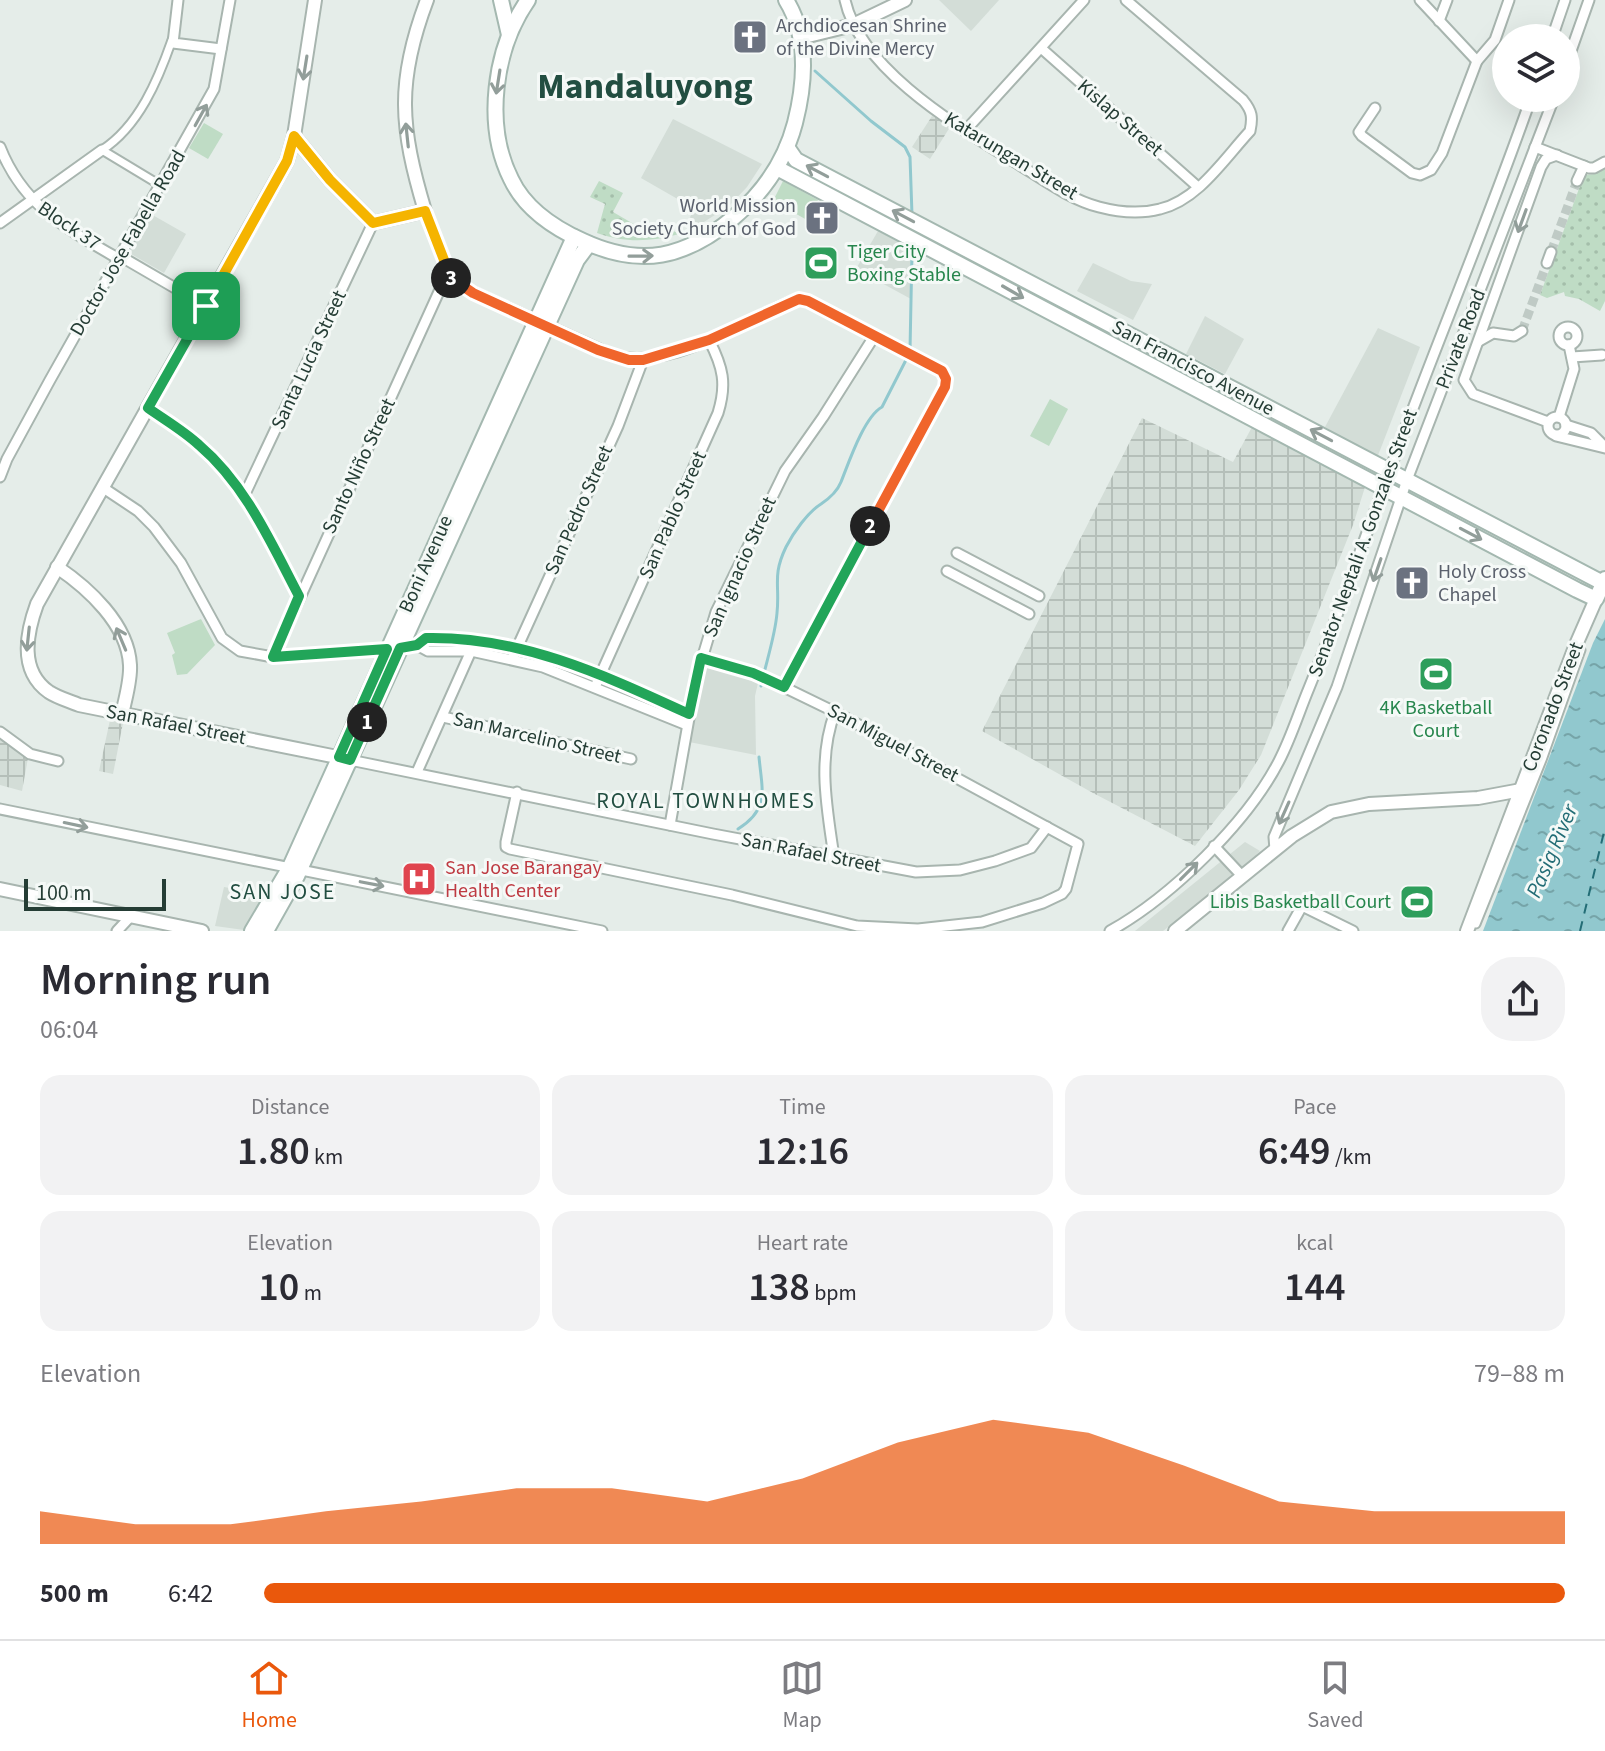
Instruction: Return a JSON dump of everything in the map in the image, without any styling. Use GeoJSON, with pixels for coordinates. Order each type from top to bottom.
{"type":"FeatureCollection","features":[{"type":"Feature","properties":{"kind":"main road"},"geometry":{"type":"LineString","coordinates":[[501,0],[509,36]]}},
{"type":"Feature","properties":{"kind":"main road"},"geometry":{"type":"LineString","coordinates":[[528,0],[509,36],[496,92],[496,129],[511,180],[533,208],[561,231],[622,256],[649,257],[680,251],[719,230],[760,192],[777,168],[787,147],[802,89],[800,38],[786,0]]}},
{"type":"Feature","properties":{"kind":"main road","name":"San Francisco Avenue"},"geometry":{"type":"LineString","coordinates":[[787,147],[796,160],[1604,581]]}},
{"type":"Feature","properties":{"kind":"main road","name":"San Francisco Avenue"},"geometry":{"type":"LineString","coordinates":[[777,168],[1596,599]]}},
{"type":"Feature","properties":{"kind":"main road","name":"Boni Avenue"},"geometry":{"type":"LineString","coordinates":[[266,931],[540,324],[574,237]]}},
{"type":"Feature","properties":{"kind":"main road","name":"Boni Avenue"},"geometry":{"type":"LineString","coordinates":[[540,324],[589,244]]}},
{"type":"Feature","properties":{"kind":"main road","name":"Coronado Street"},"geometry":{"type":"LineString","coordinates":[[1596,599],[1604,581]]}},
{"type":"Feature","properties":{"kind":"main road","name":"Boni Avenue"},"geometry":{"type":"LineString","coordinates":[[252,931],[295,868]]}},
{"type":"Feature","properties":{"kind":"street"},"geometry":{"type":"LineString","coordinates":[[0,223],[112,143],[149,96],[172,40],[178,0]]}},
{"type":"Feature","properties":{"kind":"street","name":"Doctor Jose Fabella Road"},"geometry":{"type":"LineString","coordinates":[[0,477],[34,409],[214,89],[230,0]]}},
{"type":"Feature","properties":{"kind":"street","name":"San Rafael Street"},"geometry":{"type":"LineString","coordinates":[[315,0],[294,136],[287,161],[37,604],[31,622],[27,656],[32,671],[50,693],[79,705],[122,715],[916,872],[960,870],[1031,848],[1047,827]]}},
{"type":"Feature","properties":{"kind":"street"},"geometry":{"type":"LineString","coordinates":[[427,0],[408,56],[404,96],[410,157],[425,211],[449,276],[473,293],[615,356],[643,360],[709,340],[799,299],[942,371],[946,379],[945,387],[784,687]]}},
{"type":"Feature","properties":{"kind":"street","name":"Katarungan Street"},"geometry":{"type":"LineString","coordinates":[[845,0],[853,25],[877,56],[903,83],[965,131],[1058,189],[1098,207],[1133,212],[1156,210],[1181,202],[1198,187],[1250,131],[1253,119],[1251,109],[1223,81],[1126,0]]}},
{"type":"Feature","properties":{"kind":"street"},"geometry":{"type":"LineString","coordinates":[[800,38],[853,25],[905,0]]}},
{"type":"Feature","properties":{"kind":"street"},"geometry":{"type":"LineString","coordinates":[[965,131],[1084,0]]}},
{"type":"Feature","properties":{"kind":"street"},"geometry":{"type":"LineString","coordinates":[[1420,0],[1477,61]]}},
{"type":"Feature","properties":{"kind":"street"},"geometry":{"type":"LineString","coordinates":[[1439,21],[1447,0]]}},
{"type":"Feature","properties":{"kind":"street"},"geometry":{"type":"LineString","coordinates":[[1375,108],[1359,132],[1404,168],[1420,175],[1431,170],[1442,153],[1477,61],[1495,40],[1509,0]]}},
{"type":"Feature","properties":{"kind":"street"},"geometry":{"type":"LineString","coordinates":[[1557,24],[1565,0]]}},
{"type":"Feature","properties":{"kind":"street"},"geometry":{"type":"LineString","coordinates":[[1580,25],[1589,0]]}},
{"type":"Feature","properties":{"kind":"street"},"geometry":{"type":"LineString","coordinates":[[172,40],[174,43],[221,49]]}},
{"type":"Feature","properties":{"kind":"street","name":"Kislap Street"},"geometry":{"type":"LineString","coordinates":[[1041,48],[1198,187]]}},
{"type":"Feature","properties":{"kind":"street","name":"Senator Neptali A. Gonzales Street"},"geometry":{"type":"LineString","coordinates":[[1110,931],[1164,895],[1214,846],[1236,822],[1279,762],[1340,612],[1434,350],[1454,305],[1526,112]]}},
{"type":"Feature","properties":{"kind":"street","name":"Private Road"},"geometry":{"type":"LineString","coordinates":[[1275,850],[1274,837],[1337,687],[1407,480],[1549,112]]}},
{"type":"Feature","properties":{"kind":"street"},"geometry":{"type":"LineString","coordinates":[[294,136],[330,180],[373,223],[425,211]]}},
{"type":"Feature","properties":{"kind":"street","name":"Block 37"},"geometry":{"type":"LineString","coordinates":[[0,147],[7,165],[32,201],[76,235],[206,306]]}},
{"type":"Feature","properties":{"kind":"street"},"geometry":{"type":"LineString","coordinates":[[1535,147],[1584,166],[1594,168],[1605,162]]}},
{"type":"Feature","properties":{"kind":"street"},"geometry":{"type":"LineString","coordinates":[[102,150],[160,185]]}},
{"type":"Feature","properties":{"kind":"street"},"geometry":{"type":"LineString","coordinates":[[1557,155],[1546,159],[1541,167],[1464,380],[1473,394],[1548,422],[1562,421],[1605,448]]}},
{"type":"Feature","properties":{"kind":"street"},"geometry":{"type":"LineString","coordinates":[[1577,181],[1584,166]]}},
{"type":"Feature","properties":{"kind":"street","name":"Santa Lucia Street"},"geometry":{"type":"LineString","coordinates":[[244,496],[373,223]]}},
{"type":"Feature","properties":{"kind":"street"},"geometry":{"type":"LineString","coordinates":[[1547,263],[1551,252]]}},
{"type":"Feature","properties":{"kind":"street","name":"Santo Niño Street"},"geometry":{"type":"LineString","coordinates":[[273,657],[442,285],[449,276]]}},
{"type":"Feature","properties":{"kind":"street"},"geometry":{"type":"LineString","coordinates":[[1479,341],[1493,333],[1514,336],[1522,331]]}},
{"type":"Feature","properties":{"kind":"street","name":"San Ignacio Street"},"geometry":{"type":"LineString","coordinates":[[670,825],[701,658],[722,597],[785,471],[875,335]]}},
{"type":"Feature","properties":{"kind":"street","name":"San Pablo Street"},"geometry":{"type":"LineString","coordinates":[[595,687],[725,392],[722,370],[709,340]]}},
{"type":"Feature","properties":{"kind":"street"},"geometry":{"type":"LineString","coordinates":[[1556,436],[1565,431],[1562,421],[1574,369],[1569,345]]}},
{"type":"Feature","properties":{"kind":"street"},"geometry":{"type":"LineString","coordinates":[[1572,357],[1602,355]]}},
{"type":"Feature","properties":{"kind":"street","name":"San Pedro Street"},"geometry":{"type":"LineString","coordinates":[[512,659],[618,426],[643,360]]}},
{"type":"Feature","properties":{"kind":"street"},"geometry":{"type":"LineString","coordinates":[[148,408],[200,445],[244,496],[299,596]]}},
{"type":"Feature","properties":{"kind":"street"},"geometry":{"type":"LineString","coordinates":[[1548,422],[1548,430],[1584,449],[1605,448]]}},
{"type":"Feature","properties":{"kind":"street"},"geometry":{"type":"LineString","coordinates":[[102,487],[138,511],[154,527],[181,563],[222,638],[240,651],[273,657],[394,649],[417,645],[426,638],[453,637],[548,654],[689,714]]}},
{"type":"Feature","properties":{"kind":"street"},"geometry":{"type":"LineString","coordinates":[[957,553],[1039,596]]}},
{"type":"Feature","properties":{"kind":"street"},"geometry":{"type":"LineString","coordinates":[[57,567],[92,595],[110,616],[121,636],[130,665],[122,715]]}},
{"type":"Feature","properties":{"kind":"street"},"geometry":{"type":"LineString","coordinates":[[947,571],[1029,614]]}},
{"type":"Feature","properties":{"kind":"street","name":"Coronado Street"},"geometry":{"type":"LineString","coordinates":[[1467,931],[1569,661],[1596,599]]}},
{"type":"Feature","properties":{"kind":"street"},"geometry":{"type":"LineString","coordinates":[[417,645],[428,651],[471,651],[512,659],[565,674],[687,725]]}},
{"type":"Feature","properties":{"kind":"street"},"geometry":{"type":"LineString","coordinates":[[1473,931],[1542,760],[1581,650]]}},
{"type":"Feature","properties":{"kind":"street"},"geometry":{"type":"LineString","coordinates":[[417,772],[471,651]]}},
{"type":"Feature","properties":{"kind":"street","name":"San Miguel Street"},"geometry":{"type":"LineString","coordinates":[[517,792],[506,842],[506,847],[510,849],[732,895],[857,926],[918,929],[982,922],[1043,903],[1066,889],[1078,844],[835,712],[763,678],[701,658]]}},
{"type":"Feature","properties":{"kind":"street"},"geometry":{"type":"LineString","coordinates":[[834,857],[824,780],[826,736],[835,712]]}},
{"type":"Feature","properties":{"kind":"street","name":"San Marcelino Street"},"geometry":{"type":"LineString","coordinates":[[443,717],[631,759]]}},
{"type":"Feature","properties":{"kind":"street"},"geometry":{"type":"LineString","coordinates":[[0,732],[30,754],[58,761]]}},
{"type":"Feature","properties":{"kind":"street"},"geometry":{"type":"LineString","coordinates":[[1175,931],[1316,819],[1354,806],[1478,798],[1521,790]]}},
{"type":"Feature","properties":{"kind":"street"},"geometry":{"type":"LineString","coordinates":[[0,809],[602,931]]}},
{"type":"Feature","properties":{"kind":"street"},"geometry":{"type":"LineString","coordinates":[[1214,846],[1243,877]]}},
{"type":"Feature","properties":{"kind":"street"},"geometry":{"type":"LineString","coordinates":[[0,889],[202,931]]}},
{"type":"Feature","properties":{"kind":"street"},"geometry":{"type":"LineString","coordinates":[[1288,931],[1302,906],[1353,931]]}},
{"type":"Feature","properties":{"kind":"street"},"geometry":{"type":"LineString","coordinates":[[117,931],[131,916]]}},
{"type":"Feature","properties":{"kind":"shaded area"},"geometry":{"type":"Polygon","coordinates":[[[939,0],[999,0],[971,31],[939,0]]]}},
{"type":"Feature","properties":{"kind":"shaded area"},"geometry":{"type":"Polygon","coordinates":[[[932,116],[950,127],[930,159],[912,147],[932,116]]]}},
{"type":"Feature","properties":{"kind":"shaded area"},"geometry":{"type":"Polygon","coordinates":[[[673,119],[762,164],[747,187],[729,206],[696,227],[690,217],[695,209],[641,178],[673,119]]]}},
{"type":"Feature","properties":{"kind":"shaded area"},"geometry":{"type":"Polygon","coordinates":[[[149,213],[186,234],[164,273],[126,251],[149,213]]]}},
{"type":"Feature","properties":{"kind":"shaded area"},"geometry":{"type":"Polygon","coordinates":[[[878,231],[910,248],[911,299],[856,269],[878,231]]]}},
{"type":"Feature","properties":{"kind":"shaded area"},"geometry":{"type":"Polygon","coordinates":[[[1093,263],[1131,281],[1152,284],[1133,320],[1077,291],[1093,263]]]}},
{"type":"Feature","properties":{"kind":"shaded area"},"geometry":{"type":"Polygon","coordinates":[[[1205,316],[1244,339],[1225,374],[1186,354],[1205,316]]]}},
{"type":"Feature","properties":{"kind":"shaded area"},"geometry":{"type":"Polygon","coordinates":[[[1378,328],[1420,347],[1377,458],[1325,427],[1378,328]]]}},
{"type":"Feature","properties":{"kind":"shaded area"},"geometry":{"type":"Polygon","coordinates":[[[1142,418],[1233,462],[1252,427],[1366,484],[1353,525],[1261,755],[1239,790],[1195,846],[982,731],[1142,418]]]}},
{"type":"Feature","properties":{"kind":"shaded area"},"geometry":{"type":"Polygon","coordinates":[[[706,665],[758,683],[755,696],[756,755],[689,742],[706,665]]]}},
{"type":"Feature","properties":{"kind":"shaded area"},"geometry":{"type":"Polygon","coordinates":[[[110,720],[123,723],[113,774],[99,771],[110,720]]]}},
{"type":"Feature","properties":{"kind":"shaded area"},"geometry":{"type":"Polygon","coordinates":[[[0,737],[28,758],[22,791],[0,785],[0,737]]]}},
{"type":"Feature","properties":{"kind":"shaded area"},"geometry":{"type":"Polygon","coordinates":[[[1245,842],[1260,851],[1250,862],[1163,931],[1135,931],[1245,842]]]}},
{"type":"Feature","properties":{"kind":"shaded area"},"geometry":{"type":"Polygon","coordinates":[[[224,887],[252,892],[265,901],[244,930],[215,926],[224,887]]]}},
{"type":"Feature","properties":{"kind":"green space"},"geometry":{"type":"Polygon","coordinates":[[[204,123],[223,134],[208,159],[189,148],[204,123]]]}},
{"type":"Feature","properties":{"kind":"green space"},"geometry":{"type":"Polygon","coordinates":[[[1605,169],[1605,301],[1600,311],[1579,299],[1565,296],[1564,292],[1547,298],[1540,295],[1584,175],[1605,169]]]}},
{"type":"Feature","properties":{"kind":"green space"},"geometry":{"type":"Polygon","coordinates":[[[599,181],[623,193],[613,212],[656,237],[663,225],[679,234],[638,240],[597,233],[605,204],[590,197],[599,181]]]}},
{"type":"Feature","properties":{"kind":"green space"},"geometry":{"type":"Polygon","coordinates":[[[783,181],[818,200],[807,220],[773,201],[783,181]]]}},
{"type":"Feature","properties":{"kind":"green space"},"geometry":{"type":"Polygon","coordinates":[[[1050,399],[1068,409],[1049,446],[1030,436],[1050,399]]]}},
{"type":"Feature","properties":{"kind":"green space"},"geometry":{"type":"Polygon","coordinates":[[[201,619],[215,645],[187,674],[177,675],[172,655],[175,653],[167,633],[201,619]]]}},
{"type":"Feature","properties":{"kind":"water","name":"Pasig River"},"geometry":{"type":"Polygon","coordinates":[[[1605,619],[1605,931],[1483,931],[1593,643],[1605,619]]]}},
{"type":"Feature","properties":{"kind":"waterway"},"geometry":{"type":"LineString","coordinates":[[815,71],[905,147],[910,157],[912,215]]}},
{"type":"Feature","properties":{"kind":"waterway"},"geometry":{"type":"LineString","coordinates":[[910,350],[912,250]]}},
{"type":"Feature","properties":{"kind":"waterway"},"geometry":{"type":"LineString","coordinates":[[761,686],[776,622],[779,566],[786,547],[806,517],[837,489],[863,430],[882,407],[907,358]]}},
{"type":"Feature","properties":{"kind":"waterway"},"geometry":{"type":"LineString","coordinates":[[738,829],[755,814],[762,798],[759,757]]}},
{"type":"Feature","properties":{"kind":"ferry route"},"geometry":{"type":"LineString","coordinates":[[1580,931],[1605,828]]}},
{"type":"Feature","properties":{"kind":"tunnel"},"geometry":{"type":"LineString","coordinates":[[1551,252],[1577,181]]}},
{"type":"Feature","properties":{"kind":"tunnel"},"geometry":{"type":"LineString","coordinates":[[1522,331],[1547,263]]}},
{"type":"Feature","properties":{"kind":"place","name":"Archdiocesan Shrine of the Divine Mercy"},"geometry":{"type":"Point","coordinates":[750,37]}},
{"type":"Feature","properties":{"kind":"place","name":"World Mission Society Church of God"},"geometry":{"type":"Point","coordinates":[822,218]}},
{"type":"Feature","properties":{"kind":"place","name":"Tiger City Boxing Stable"},"geometry":{"type":"Point","coordinates":[821,263]}},
{"type":"Feature","properties":{"kind":"place","name":"Holy Cross Chapel"},"geometry":{"type":"Point","coordinates":[1412,583]}},
{"type":"Feature","properties":{"kind":"place","name":"4K Basketball Court"},"geometry":{"type":"Point","coordinates":[1436,674]}},
{"type":"Feature","properties":{"kind":"place","name":"San Jose Barangay Health Center"},"geometry":{"type":"Point","coordinates":[419,879]}},
{"type":"Feature","properties":{"kind":"place","name":"Libis Basketball Court"},"geometry":{"type":"Point","coordinates":[1417,902]}},
{"type":"Feature","properties":{"kind":"district","name":"Mandaluyong"},"geometry":{"type":"Point","coordinates":[645,86]}},
{"type":"Feature","properties":{"kind":"district","name":"ROYAL TOWNHOMES"},"geometry":{"type":"Point","coordinates":[706,801]}},
{"type":"Feature","properties":{"kind":"district","name":"SAN JOSE"},"geometry":{"type":"Point","coordinates":[283,892]}},
{"type":"Feature","properties":{"kind":"route"},"geometry":{"type":"LineString","coordinates":[[294,136],[330,180],[373,223],[425,211],[449,276],[460,286],[598,350],[629,360],[643,360],[709,340],[799,299],[942,371],[946,379],[945,387],[784,687],[753,673],[701,658],[689,714],[548,654],[453,637],[426,638],[417,645],[400,648],[350,760],[339,757],[387,649],[273,657],[299,596],[244,496],[225,472],[200,445],[148,408],[206,306],[287,161],[294,136]]}}]}
